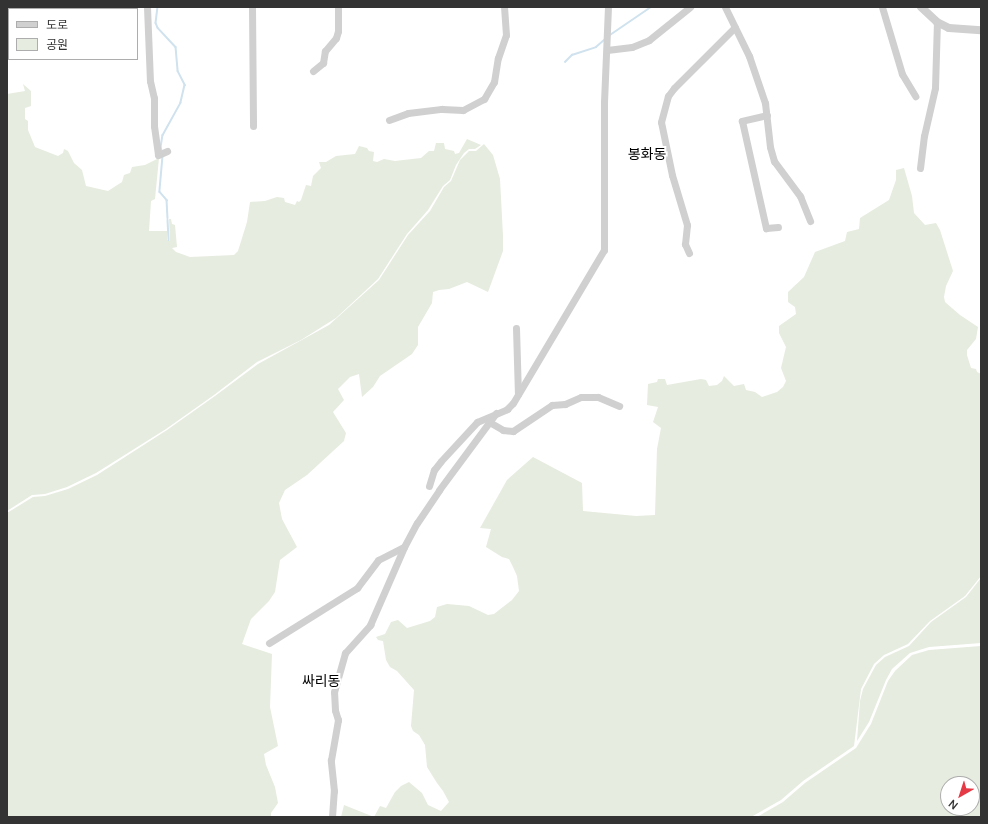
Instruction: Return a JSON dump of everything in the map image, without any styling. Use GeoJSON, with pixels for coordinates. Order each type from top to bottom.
{"type":"FeatureCollection","features":[{"type":"Feature","properties":{"kind":"street"},"geometry":{"type":"LineString","coordinates":[[147,7],[150,80],[154,98],[154,126],[158,154],[167,152]]}},
{"type":"Feature","properties":{"kind":"street"},"geometry":{"type":"LineString","coordinates":[[252,7],[253,126]]}},
{"type":"Feature","properties":{"kind":"street"},"geometry":{"type":"LineString","coordinates":[[313,70],[323,63],[325,51],[336,38],[338,31],[338,7]]}},
{"type":"Feature","properties":{"kind":"street"},"geometry":{"type":"LineString","coordinates":[[389,120],[408,113],[427,112],[442,109],[463,110],[484,99],[494,82],[498,58],[506,35],[504,7]]}},
{"type":"Feature","properties":{"kind":"street"},"geometry":{"type":"LineString","coordinates":[[429,486],[434,470],[477,422],[507,409],[518,394],[604,250],[604,102],[608,42],[608,7]]}},
{"type":"Feature","properties":{"kind":"street"},"geometry":{"type":"LineString","coordinates":[[607,50],[632,48],[649,40],[690,7]]}},
{"type":"Feature","properties":{"kind":"street"},"geometry":{"type":"LineString","coordinates":[[725,7],[749,56],[766,103],[770,147],[774,161],[800,196],[810,221]]}},
{"type":"Feature","properties":{"kind":"street"},"geometry":{"type":"LineString","coordinates":[[882,7],[902,74],[914,96]]}},
{"type":"Feature","properties":{"kind":"street"},"geometry":{"type":"LineString","coordinates":[[921,7],[937,22],[949,28],[981,30]]}},
{"type":"Feature","properties":{"kind":"street"},"geometry":{"type":"LineString","coordinates":[[920,168],[924,136],[936,88],[937,22]]}},
{"type":"Feature","properties":{"kind":"street"},"geometry":{"type":"LineString","coordinates":[[689,253],[686,244],[687,225],[672,175],[661,122],[668,96],[674,88],[735,27]]}},
{"type":"Feature","properties":{"kind":"street"},"geometry":{"type":"LineString","coordinates":[[767,115],[742,121],[766,228],[778,227]]}},
{"type":"Feature","properties":{"kind":"street"},"geometry":{"type":"LineString","coordinates":[[516,328],[518,394]]}},
{"type":"Feature","properties":{"kind":"street"},"geometry":{"type":"LineString","coordinates":[[491,423],[503,430],[512,431],[552,405],[564,404],[581,397],[598,397],[619,406]]}},
{"type":"Feature","properties":{"kind":"street"},"geometry":{"type":"LineString","coordinates":[[332,817],[334,791],[331,760],[338,720],[335,710],[334,692],[343,659],[348,648],[370,625],[404,547],[440,490],[491,423],[496,413]]}},
{"type":"Feature","properties":{"kind":"street"},"geometry":{"type":"LineString","coordinates":[[269,643],[357,588],[378,560],[404,547]]}},
{"type":"Feature","properties":{"kind":"green space"},"geometry":{"type":"Polygon","coordinates":[[[23,84],[31,91],[31,106],[25,108],[25,119],[28,121],[28,130],[35,147],[58,156],[63,153],[64,149],[68,151],[74,163],[82,170],[86,186],[108,191],[122,182],[124,175],[130,173],[132,167],[145,165],[159,158],[155,199],[151,201],[149,231],[167,231],[167,240],[170,241],[169,219],[171,219],[172,224],[175,225],[177,247],[172,248],[176,252],[190,257],[234,255],[238,251],[247,222],[250,202],[265,201],[277,197],[284,198],[285,202],[295,205],[297,201],[299,202],[301,200],[306,185],[311,186],[313,176],[321,168],[319,162],[326,162],[336,156],[355,154],[359,146],[374,152],[373,161],[377,162],[384,159],[395,161],[421,158],[429,151],[434,151],[436,143],[444,143],[445,149],[454,151],[455,154],[459,153],[467,139],[481,145],[475,149],[469,149],[464,153],[456,165],[450,180],[443,186],[428,210],[407,234],[378,279],[336,318],[301,340],[257,362],[166,429],[96,473],[67,487],[45,494],[32,495],[7,511],[7,94],[25,91],[23,84]]]}},
{"type":"Feature","properties":{"kind":"green space"},"geometry":{"type":"Polygon","coordinates":[[[484,144],[493,155],[500,179],[503,236],[503,251],[488,292],[467,282],[449,289],[433,292],[432,303],[418,327],[418,345],[412,354],[380,376],[373,387],[362,397],[359,374],[350,377],[338,389],[344,400],[333,412],[346,433],[344,441],[307,475],[285,490],[279,503],[282,519],[297,547],[280,560],[275,592],[269,601],[251,619],[242,644],[272,654],[270,707],[278,746],[264,754],[266,765],[275,787],[278,803],[271,813],[271,817],[7,817],[7,513],[33,497],[45,496],[68,489],[97,475],[167,430],[258,364],[329,325],[379,280],[408,235],[430,211],[444,187],[451,181],[460,160],[469,151],[476,151],[484,144]]]}},
{"type":"Feature","properties":{"kind":"green space"},"geometry":{"type":"Polygon","coordinates":[[[904,168],[912,196],[914,213],[925,225],[936,223],[940,230],[953,271],[946,286],[944,297],[945,302],[960,315],[978,327],[976,339],[967,350],[967,355],[971,368],[976,369],[977,372],[981,374],[981,576],[965,596],[930,621],[908,644],[884,655],[874,664],[861,689],[854,746],[803,781],[781,800],[751,817],[374,817],[380,806],[386,808],[395,792],[401,786],[409,782],[422,793],[428,805],[441,811],[449,802],[427,767],[425,745],[419,735],[413,731],[411,726],[414,690],[397,671],[390,667],[386,660],[383,641],[378,640],[376,637],[385,634],[391,622],[398,620],[407,628],[430,621],[435,617],[437,607],[447,604],[469,606],[488,615],[494,614],[512,600],[519,591],[517,576],[513,567],[509,559],[502,557],[486,547],[491,529],[480,528],[507,480],[533,457],[582,483],[583,511],[636,516],[655,515],[657,449],[661,428],[653,422],[658,407],[647,405],[648,384],[657,382],[658,379],[665,379],[667,385],[701,379],[706,380],[709,386],[717,385],[722,381],[724,376],[734,386],[744,384],[746,390],[755,392],[762,397],[777,392],[783,387],[786,381],[781,368],[786,347],[779,333],[779,326],[796,314],[795,307],[788,302],[788,292],[804,277],[815,252],[845,241],[847,232],[859,229],[860,218],[889,200],[896,180],[896,170],[904,168]]]}},
{"type":"Feature","properties":{"kind":"green space"},"geometry":{"type":"Polygon","coordinates":[[[981,578],[981,643],[929,647],[910,653],[892,669],[869,722],[857,741],[860,701],[863,689],[876,665],[885,657],[909,646],[931,622],[966,597],[981,578]]]}},
{"type":"Feature","properties":{"kind":"green space"},"geometry":{"type":"Polygon","coordinates":[[[981,646],[981,817],[757,817],[783,802],[805,783],[856,748],[871,724],[888,681],[895,671],[912,655],[929,650],[981,646]]]}},
{"type":"Feature","properties":{"kind":"green space"},"geometry":{"type":"Polygon","coordinates":[[[344,805],[374,817],[341,817],[344,805]]]}},
{"type":"Feature","properties":{"kind":"waterway"},"geometry":{"type":"LineString","coordinates":[[158,7],[156,23],[158,28],[176,47],[178,71],[185,85],[181,103],[163,135],[161,147],[162,151]]}},
{"type":"Feature","properties":{"kind":"waterway"},"geometry":{"type":"LineString","coordinates":[[610,35],[651,7]]}},
{"type":"Feature","properties":{"kind":"waterway"},"geometry":{"type":"LineString","coordinates":[[565,62],[572,55],[596,47],[604,40]]}},
{"type":"Feature","properties":{"kind":"waterway"},"geometry":{"type":"LineString","coordinates":[[163,156],[160,192],[167,200],[168,218]]}},
{"type":"Feature","properties":{"kind":"waterway"},"geometry":{"type":"LineString","coordinates":[[168,220],[169,240]]}},
{"type":"Feature","properties":{"kind":"district","name":"봉화동"},"geometry":{"type":"Point","coordinates":[647,154]}},
{"type":"Feature","properties":{"kind":"district","name":"싸리동"},"geometry":{"type":"Point","coordinates":[321,681]}}]}
